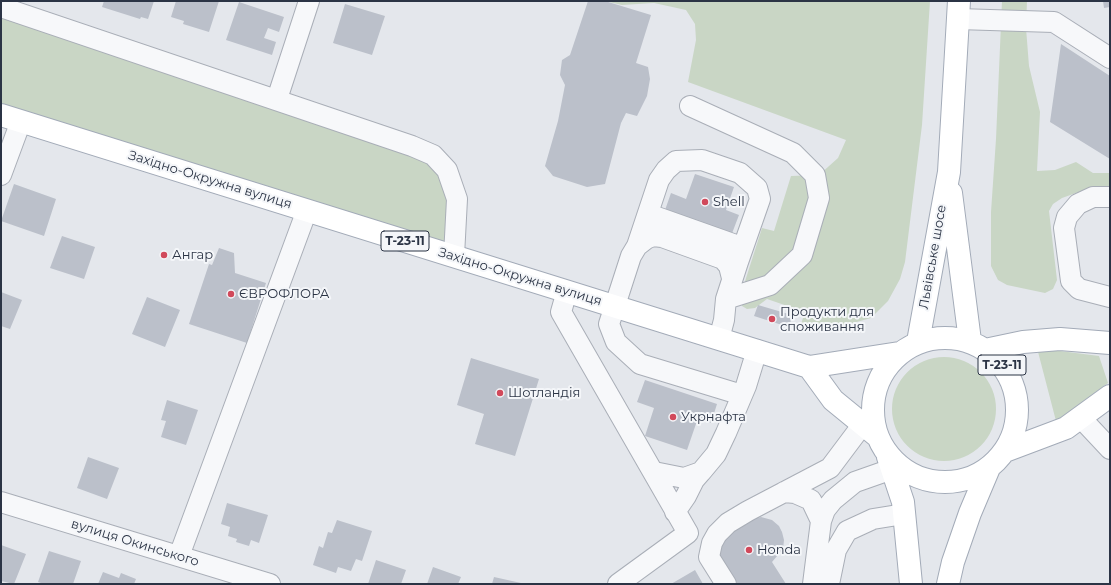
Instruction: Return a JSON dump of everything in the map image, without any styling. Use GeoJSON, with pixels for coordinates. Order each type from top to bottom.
{"type":"FeatureCollection","features":[{"type":"Feature","properties":{"kind":"main road","name":"Львівське шосе"},"geometry":{"type":"LineString","coordinates":[[918,342],[949,172],[959,10]]}},
{"type":"Feature","properties":{"kind":"main road","name":"Західно-Окружна вулиця"},"geometry":{"type":"LineString","coordinates":[[11,118],[809,366],[899,353]]}},
{"type":"Feature","properties":{"kind":"main road","name":"Львівське шосе"},"geometry":{"type":"LineString","coordinates":[[949,172],[978,345]]}},
{"type":"Feature","properties":{"kind":"main road","name":"Т-23-11"},"geometry":{"type":"LineString","coordinates":[[870,430],[874,391],[884,370],[899,353],[918,342],[941,337],[978,345],[1060,339],[1110,343]]}},
{"type":"Feature","properties":{"kind":"main road","name":"Т-23-11"},"geometry":{"type":"LineString","coordinates":[[809,366],[833,400],[870,430],[890,462],[904,471],[925,480],[947,483],[969,478],[989,468],[1005,451],[1014,430],[1017,408],[1013,385],[1002,365],[978,345]]}},
{"type":"Feature","properties":{"kind":"main road","name":"Т-23-11"},"geometry":{"type":"LineString","coordinates":[[1005,451],[1066,428],[1110,396]]}},
{"type":"Feature","properties":{"kind":"main road"},"geometry":{"type":"LineString","coordinates":[[890,462],[902,502],[911,584]]}},
{"type":"Feature","properties":{"kind":"main road"},"geometry":{"type":"LineString","coordinates":[[948,584],[968,520],[989,468]]}},
{"type":"Feature","properties":{"kind":"street"},"geometry":{"type":"LineString","coordinates":[[277,99],[309,1]]}},
{"type":"Feature","properties":{"kind":"street"},"geometry":{"type":"LineString","coordinates":[[3,5],[412,146],[433,155],[446,170],[457,199],[454,256]]}},
{"type":"Feature","properties":{"kind":"street"},"geometry":{"type":"LineString","coordinates":[[959,10],[1054,22],[1110,58]]}},
{"type":"Feature","properties":{"kind":"street"},"geometry":{"type":"LineString","coordinates":[[690,106],[793,153],[815,175],[819,198],[802,255],[770,285],[726,299]]}},
{"type":"Feature","properties":{"kind":"street"},"geometry":{"type":"LineString","coordinates":[[1,175],[11,118]]}},
{"type":"Feature","properties":{"kind":"street"},"geometry":{"type":"LineString","coordinates":[[719,338],[724,320],[726,299],[760,199],[757,188],[740,174],[702,160],[676,161],[666,170],[659,180],[646,219],[631,256],[609,324],[616,342],[640,364],[742,395]]}},
{"type":"Feature","properties":{"kind":"street"},"geometry":{"type":"LineString","coordinates":[[1110,197],[1094,197],[1078,204],[1067,217],[1064,228],[1071,281],[1079,289],[1110,297]]}},
{"type":"Feature","properties":{"kind":"street"},"geometry":{"type":"LineString","coordinates":[[179,556],[306,210]]}},
{"type":"Feature","properties":{"kind":"street"},"geometry":{"type":"LineString","coordinates":[[646,219],[654,216],[733,244],[738,252],[735,270]]}},
{"type":"Feature","properties":{"kind":"street"},"geometry":{"type":"LineString","coordinates":[[636,246],[646,238],[653,236],[662,237],[723,259],[735,270]]}},
{"type":"Feature","properties":{"kind":"street"},"geometry":{"type":"LineString","coordinates":[[567,291],[561,312],[688,533],[620,583]]}},
{"type":"Feature","properties":{"kind":"street"},"geometry":{"type":"LineString","coordinates":[[675,512],[686,496],[694,480],[716,454],[742,395],[757,350]]}},
{"type":"Feature","properties":{"kind":"street"},"geometry":{"type":"LineString","coordinates":[[1080,417],[1110,449]]}},
{"type":"Feature","properties":{"kind":"street"},"geometry":{"type":"LineString","coordinates":[[726,584],[709,557],[709,551],[714,539],[728,523],[830,468],[870,430]]}},
{"type":"Feature","properties":{"kind":"street"},"geometry":{"type":"LineString","coordinates":[[813,584],[821,521],[825,510],[833,500],[855,482],[890,462]]}},
{"type":"Feature","properties":{"kind":"street"},"geometry":{"type":"LineString","coordinates":[[654,472],[684,478],[701,472]]}},
{"type":"Feature","properties":{"kind":"street"},"geometry":{"type":"LineString","coordinates":[[784,492],[795,493],[811,500],[821,521]]}},
{"type":"Feature","properties":{"kind":"street","name":"вулиця Окинського"},"geometry":{"type":"LineString","coordinates":[[1,502],[270,584]]}},
{"type":"Feature","properties":{"kind":"street"},"geometry":{"type":"LineString","coordinates":[[829,584],[836,550],[847,531],[873,519],[904,514]]}},
{"type":"Feature","properties":{"kind":"green space"},"geometry":{"type":"Polygon","coordinates":[[[605,1],[930,1],[922,125],[905,262],[900,279],[888,301],[871,318],[821,332],[800,327],[805,312],[767,299],[755,308],[747,309],[742,306],[740,297],[762,228],[774,231],[791,176],[819,175],[838,158],[846,140],[688,82],[696,40],[695,24],[686,10],[654,3],[622,5],[605,1]]]}},
{"type":"Feature","properties":{"kind":"green space"},"geometry":{"type":"Polygon","coordinates":[[[1002,1],[1027,1],[1026,28],[1029,66],[1040,112],[1037,171],[1055,170],[1076,162],[1093,173],[1110,173],[1110,187],[1087,189],[1062,198],[1053,204],[1049,211],[1057,280],[1053,289],[1045,293],[1007,285],[998,280],[991,266],[991,212],[1002,1]]]}},
{"type":"Feature","properties":{"kind":"green space"},"geometry":{"type":"Polygon","coordinates":[[[1,15],[429,161],[440,174],[450,200],[447,246],[1,107],[1,15]]]}},
{"type":"Feature","properties":{"kind":"green space"},"geometry":{"type":"Polygon","coordinates":[[[1037,348],[1099,356],[1108,383],[1056,421],[1037,348]]]}},
{"type":"Feature","properties":{"kind":"green space"},"geometry":{"type":"Polygon","coordinates":[[[944,357],[964,361],[981,372],[992,389],[996,409],[992,429],[981,446],[964,457],[944,461],[924,457],[907,446],[896,429],[892,409],[896,389],[907,372],[924,361],[944,357]]]}},
{"type":"Feature","properties":{"kind":"building"},"geometry":{"type":"Polygon","coordinates":[[[104,1],[154,1],[148,19],[141,17],[140,19],[102,7],[104,1]]]}},
{"type":"Feature","properties":{"kind":"building"},"geometry":{"type":"Polygon","coordinates":[[[176,1],[219,1],[209,32],[183,24],[184,21],[171,17],[176,1]]]}},
{"type":"Feature","properties":{"kind":"building"},"geometry":{"type":"Polygon","coordinates":[[[588,1],[605,1],[651,15],[636,63],[648,67],[650,79],[647,96],[637,116],[626,113],[621,123],[605,184],[587,187],[553,176],[545,166],[558,121],[565,85],[560,75],[562,60],[570,55],[588,1]]]}},
{"type":"Feature","properties":{"kind":"building"},"geometry":{"type":"Polygon","coordinates":[[[1103,1],[1110,1],[1110,7],[1104,8],[1103,1]]]}},
{"type":"Feature","properties":{"kind":"building"},"geometry":{"type":"Polygon","coordinates":[[[239,2],[284,17],[279,32],[268,28],[264,38],[276,42],[272,55],[226,40],[239,2]]]}},
{"type":"Feature","properties":{"kind":"building"},"geometry":{"type":"Polygon","coordinates":[[[345,4],[385,16],[372,55],[333,43],[345,4]]]}},
{"type":"Feature","properties":{"kind":"building"},"geometry":{"type":"Polygon","coordinates":[[[1061,44],[1110,76],[1110,159],[1050,122],[1061,44]]]}},
{"type":"Feature","properties":{"kind":"building"},"geometry":{"type":"Polygon","coordinates":[[[695,174],[734,187],[726,210],[739,215],[731,236],[664,213],[671,193],[686,199],[695,174]]]}},
{"type":"Feature","properties":{"kind":"building"},"geometry":{"type":"Polygon","coordinates":[[[14,184],[56,199],[44,236],[1,221],[14,184]]]}},
{"type":"Feature","properties":{"kind":"building"},"geometry":{"type":"Polygon","coordinates":[[[62,236],[95,247],[84,279],[50,268],[62,236]]]}},
{"type":"Feature","properties":{"kind":"building"},"geometry":{"type":"Polygon","coordinates":[[[219,248],[234,253],[235,273],[266,283],[247,343],[189,324],[209,264],[212,265],[219,248]]]}},
{"type":"Feature","properties":{"kind":"building"},"geometry":{"type":"Polygon","coordinates":[[[1,292],[22,300],[10,329],[1,326],[1,292]]]}},
{"type":"Feature","properties":{"kind":"building"},"geometry":{"type":"Polygon","coordinates":[[[147,297],[180,310],[165,347],[132,334],[147,297]]]}},
{"type":"Feature","properties":{"kind":"building"},"geometry":{"type":"Polygon","coordinates":[[[758,305],[792,315],[790,324],[783,322],[782,325],[754,316],[758,305]]]}},
{"type":"Feature","properties":{"kind":"building"},"geometry":{"type":"Polygon","coordinates":[[[471,358],[539,379],[515,456],[475,444],[484,414],[457,405],[471,358]]]}},
{"type":"Feature","properties":{"kind":"building"},"geometry":{"type":"Polygon","coordinates":[[[645,380],[717,404],[711,423],[698,418],[687,450],[645,436],[654,408],[637,402],[645,380]]]}},
{"type":"Feature","properties":{"kind":"building"},"geometry":{"type":"Polygon","coordinates":[[[167,400],[198,410],[186,445],[161,437],[166,421],[161,420],[167,400]]]}},
{"type":"Feature","properties":{"kind":"building"},"geometry":{"type":"Polygon","coordinates":[[[88,457],[119,468],[107,499],[77,488],[88,457]]]}},
{"type":"Feature","properties":{"kind":"building"},"geometry":{"type":"Polygon","coordinates":[[[227,503],[268,515],[259,543],[251,540],[249,546],[236,542],[237,539],[228,536],[230,527],[221,524],[227,503]]]}},
{"type":"Feature","properties":{"kind":"building"},"geometry":{"type":"Polygon","coordinates":[[[761,517],[772,520],[779,526],[782,532],[784,540],[783,549],[772,562],[786,584],[738,584],[714,550],[742,518],[746,524],[752,519],[761,517]]]}},
{"type":"Feature","properties":{"kind":"building"},"geometry":{"type":"Polygon","coordinates":[[[337,520],[372,531],[362,561],[356,559],[351,571],[338,567],[336,573],[313,565],[319,546],[323,548],[328,532],[332,533],[337,520]]]}},
{"type":"Feature","properties":{"kind":"building"},"geometry":{"type":"Polygon","coordinates":[[[1,545],[26,554],[14,584],[1,581],[1,545]]]}},
{"type":"Feature","properties":{"kind":"building"},"geometry":{"type":"Polygon","coordinates":[[[49,551],[81,561],[73,584],[44,584],[38,582],[49,551]]]}},
{"type":"Feature","properties":{"kind":"building"},"geometry":{"type":"Polygon","coordinates":[[[376,560],[406,570],[401,584],[368,584],[376,560]]]}},
{"type":"Feature","properties":{"kind":"building"},"geometry":{"type":"Polygon","coordinates":[[[433,567],[461,577],[458,584],[427,584],[433,567]]]}},
{"type":"Feature","properties":{"kind":"building"},"geometry":{"type":"Polygon","coordinates":[[[695,570],[703,584],[671,584],[695,570]]]}},
{"type":"Feature","properties":{"kind":"building"},"geometry":{"type":"Polygon","coordinates":[[[103,572],[119,578],[121,573],[136,579],[134,584],[98,584],[103,572]]]}},
{"type":"Feature","properties":{"kind":"building"},"geometry":{"type":"Polygon","coordinates":[[[494,577],[521,583],[521,584],[492,584],[494,577]]]}},
{"type":"Feature","properties":{"kind":"place","name":"Shell"},"geometry":{"type":"Point","coordinates":[705,202]}},
{"type":"Feature","properties":{"kind":"place","name":"Ангар"},"geometry":{"type":"Point","coordinates":[164,255]}},
{"type":"Feature","properties":{"kind":"place","name":"ЄВРОФЛОРА"},"geometry":{"type":"Point","coordinates":[231,294]}},
{"type":"Feature","properties":{"kind":"place","name":"Продукти для споживання"},"geometry":{"type":"Point","coordinates":[772,319]}},
{"type":"Feature","properties":{"kind":"place","name":"Шотландія"},"geometry":{"type":"Point","coordinates":[500,393]}},
{"type":"Feature","properties":{"kind":"place","name":"Укрнафта"},"geometry":{"type":"Point","coordinates":[673,417]}},
{"type":"Feature","properties":{"kind":"place","name":"Honda"},"geometry":{"type":"Point","coordinates":[749,550]}}]}
